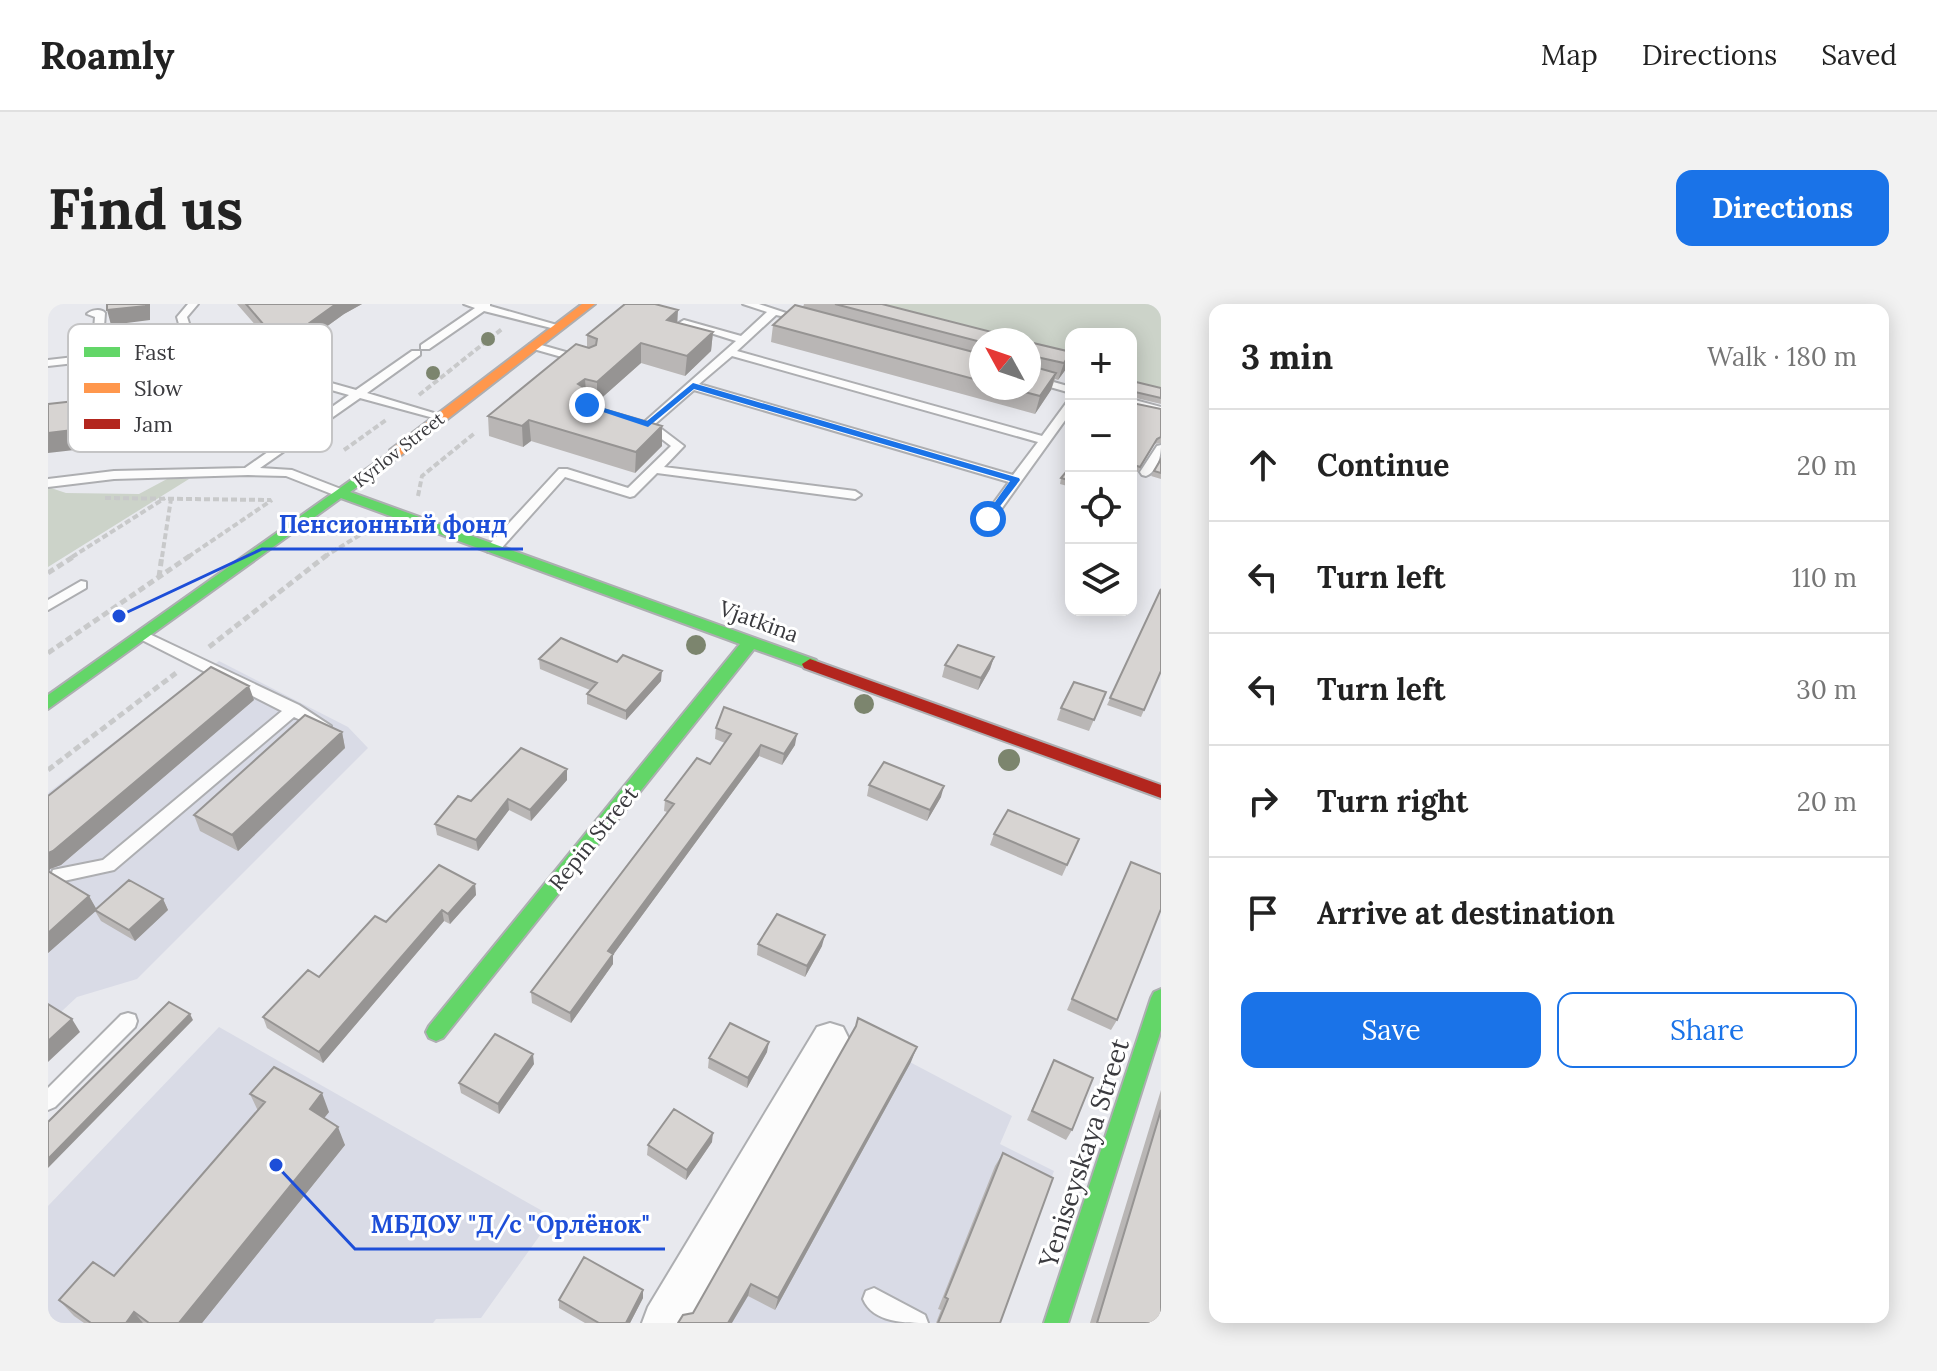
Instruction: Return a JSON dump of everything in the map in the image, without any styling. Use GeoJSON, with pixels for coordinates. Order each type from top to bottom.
{"type":"FeatureCollection","features":[{"type":"Feature","properties":{"kind":"street","name":"Kyrlov Street"},"geometry":{"type":"LineString","coordinates":[[48,703],[342,494],[589,304]]}},
{"type":"Feature","properties":{"kind":"street","name":"Vjatkina"},"geometry":{"type":"LineString","coordinates":[[342,494],[1161,791]]}},
{"type":"Feature","properties":{"kind":"street","name":"Repin Street"},"geometry":{"type":"LineString","coordinates":[[436,1032],[750,643]]}},
{"type":"Feature","properties":{"kind":"street","name":"Yeniseyskaya Street"},"geometry":{"type":"LineString","coordinates":[[1056,1323],[1161,998]]}},
{"type":"Feature","properties":{"kind":"street"},"geometry":{"type":"LineString","coordinates":[[664,1323],[830,1039]]}},
{"type":"Feature","properties":{"kind":"lane"},"geometry":{"type":"LineString","coordinates":[[184,324],[182,317],[193,304]]}},
{"type":"Feature","properties":{"kind":"lane"},"geometry":{"type":"LineString","coordinates":[[469,304],[559,327]]}},
{"type":"Feature","properties":{"kind":"lane"},"geometry":{"type":"LineString","coordinates":[[748,304],[789,315]]}},
{"type":"Feature","properties":{"kind":"lane"},"geometry":{"type":"LineString","coordinates":[[332,412],[485,306]]}},
{"type":"Feature","properties":{"kind":"lane"},"geometry":{"type":"LineString","coordinates":[[493,549],[563,472],[630,493],[678,446],[642,422],[693,386],[774,311]]}},
{"type":"Feature","properties":{"kind":"lane"},"geometry":{"type":"LineString","coordinates":[[92,314],[100,313],[99,324]]}},
{"type":"Feature","properties":{"kind":"lane"},"geometry":{"type":"LineString","coordinates":[[684,323],[743,340]]}},
{"type":"Feature","properties":{"kind":"lane"},"geometry":{"type":"LineString","coordinates":[[534,346],[590,362]]}},
{"type":"Feature","properties":{"kind":"lane"},"geometry":{"type":"LineString","coordinates":[[730,352],[1044,440]]}},
{"type":"Feature","properties":{"kind":"lane"},"geometry":{"type":"LineString","coordinates":[[48,363],[68,361]]}},
{"type":"Feature","properties":{"kind":"lane"},"geometry":{"type":"LineString","coordinates":[[1041,381],[1065,388]]}},
{"type":"Feature","properties":{"kind":"lane"},"geometry":{"type":"LineString","coordinates":[[693,386],[1016,480]]}},
{"type":"Feature","properties":{"kind":"lane"},"geometry":{"type":"LineString","coordinates":[[332,388],[441,417]]}},
{"type":"Feature","properties":{"kind":"lane"},"geometry":{"type":"LineString","coordinates":[[1137,404],[1161,410]]}},
{"type":"Feature","properties":{"kind":"lane"},"geometry":{"type":"LineString","coordinates":[[988,519],[1065,412]]}},
{"type":"Feature","properties":{"kind":"lane"},"geometry":{"type":"LineString","coordinates":[[1146,472],[1161,448]]}},
{"type":"Feature","properties":{"kind":"lane"},"geometry":{"type":"LineString","coordinates":[[248,471],[275,452]]}},
{"type":"Feature","properties":{"kind":"lane"},"geometry":{"type":"LineString","coordinates":[[655,469],[855,495]]}},
{"type":"Feature","properties":{"kind":"lane"},"geometry":{"type":"LineString","coordinates":[[48,483],[114,475],[248,471],[288,473],[342,494]]}},
{"type":"Feature","properties":{"kind":"lane"},"geometry":{"type":"LineString","coordinates":[[48,606],[81,585]]}},
{"type":"Feature","properties":{"kind":"lane"},"geometry":{"type":"LineString","coordinates":[[143,635],[327,728]]}},
{"type":"Feature","properties":{"kind":"lane"},"geometry":{"type":"LineString","coordinates":[[59,875],[108,865],[294,709]]}},
{"type":"Feature","properties":{"kind":"lane"},"geometry":{"type":"LineString","coordinates":[[48,1101],[128,1021]]}},
{"type":"Feature","properties":{"kind":"lane"},"geometry":{"type":"LineString","coordinates":[[874,1299],[917,1323]]}},
{"type":"Feature","properties":{"kind":"path"},"geometry":{"type":"LineString","coordinates":[[344,450],[520,315]]}},
{"type":"Feature","properties":{"kind":"path"},"geometry":{"type":"LineString","coordinates":[[418,496],[422,476],[476,432]]}},
{"type":"Feature","properties":{"kind":"path"},"geometry":{"type":"LineString","coordinates":[[48,573],[205,473]]}},
{"type":"Feature","properties":{"kind":"path"},"geometry":{"type":"LineString","coordinates":[[48,653],[272,500],[104,498]]}},
{"type":"Feature","properties":{"kind":"path"},"geometry":{"type":"LineString","coordinates":[[159,578],[168,499]]}},
{"type":"Feature","properties":{"kind":"path"},"geometry":{"type":"LineString","coordinates":[[340,545],[357,534],[381,526]]}},
{"type":"Feature","properties":{"kind":"shaded area"},"geometry":{"type":"Polygon","coordinates":[[[838,304],[1161,304],[1161,390],[1137,384],[1137,328],[1065,328],[1065,364],[1041,358],[1041,328],[969,328],[969,337],[838,304]]]}},
{"type":"Feature","properties":{"kind":"shaded area"},"geometry":{"type":"Polygon","coordinates":[[[167,479],[189,479],[48,567],[48,487],[66,493],[139,494],[167,479]]]}},
{"type":"Feature","properties":{"kind":"shaded area"},"geometry":{"type":"Polygon","coordinates":[[[219,661],[348,727],[368,748],[137,979],[77,997],[48,1024],[48,793],[219,661]]]}},
{"type":"Feature","properties":{"kind":"shaded area"},"geometry":{"type":"Polygon","coordinates":[[[219,1027],[553,1217],[481,1318],[436,1319],[433,1323],[48,1323],[48,1206],[219,1027]]]}},
{"type":"Feature","properties":{"kind":"shaded area"},"geometry":{"type":"Polygon","coordinates":[[[853,1032],[1012,1116],[1000,1144],[1054,1171],[996,1323],[684,1323],[853,1032]]]}},
{"type":"Feature","properties":{"kind":"building"},"geometry":{"type":"Polygon","coordinates":[[[107,304],[146,304],[146,306],[107,310],[107,304]]]}},
{"type":"Feature","properties":{"kind":"building"},"geometry":{"type":"Polygon","coordinates":[[[246,304],[336,304],[308,324],[263,324],[246,304]]]}},
{"type":"Feature","properties":{"kind":"building"},"geometry":{"type":"Polygon","coordinates":[[[625,304],[655,304],[678,310],[667,320],[713,332],[687,356],[641,343],[597,382],[585,379],[578,384],[588,390],[576,401],[662,426],[636,452],[529,420],[522,426],[488,416],[576,344],[589,348],[596,345],[597,339],[587,335],[625,304]]]}},
{"type":"Feature","properties":{"kind":"building"},"geometry":{"type":"Polygon","coordinates":[[[835,304],[882,304],[976,328],[969,328],[969,339],[835,304]]]}},
{"type":"Feature","properties":{"kind":"building"},"geometry":{"type":"Polygon","coordinates":[[[795,305],[969,351],[969,378],[773,325],[795,305]]]}},
{"type":"Feature","properties":{"kind":"building"},"geometry":{"type":"Polygon","coordinates":[[[1041,345],[1065,351],[1064,363],[1041,358],[1041,345]]]}},
{"type":"Feature","properties":{"kind":"building"},"geometry":{"type":"Polygon","coordinates":[[[1041,369],[1056,373],[1041,395],[1041,369]]]}},
{"type":"Feature","properties":{"kind":"building"},"geometry":{"type":"Polygon","coordinates":[[[1137,382],[1161,388],[1161,398],[1137,392],[1137,382]]]}},
{"type":"Feature","properties":{"kind":"building"},"geometry":{"type":"Polygon","coordinates":[[[68,402],[68,431],[48,433],[48,404],[68,402]]]}},
{"type":"Feature","properties":{"kind":"building"},"geometry":{"type":"Polygon","coordinates":[[[1137,404],[1161,409],[1161,437],[1140,467],[1137,466],[1137,404]]]}},
{"type":"Feature","properties":{"kind":"building"},"geometry":{"type":"Polygon","coordinates":[[[1161,459],[1161,473],[1154,471],[1161,459]]]}},
{"type":"Feature","properties":{"kind":"building"},"geometry":{"type":"Polygon","coordinates":[[[1161,589],[1161,671],[1144,710],[1110,698],[1161,589]]]}},
{"type":"Feature","properties":{"kind":"building"},"geometry":{"type":"Polygon","coordinates":[[[561,638],[617,662],[623,655],[662,671],[626,711],[587,694],[597,683],[539,659],[561,638]]]}},
{"type":"Feature","properties":{"kind":"building"},"geometry":{"type":"Polygon","coordinates":[[[958,645],[994,657],[981,678],[945,665],[958,645]]]}},
{"type":"Feature","properties":{"kind":"building"},"geometry":{"type":"Polygon","coordinates":[[[211,667],[249,686],[48,853],[48,796],[211,667]]]}},
{"type":"Feature","properties":{"kind":"building"},"geometry":{"type":"Polygon","coordinates":[[[1074,682],[1106,692],[1094,720],[1061,708],[1074,682]]]}},
{"type":"Feature","properties":{"kind":"building"},"geometry":{"type":"Polygon","coordinates":[[[724,707],[797,734],[784,754],[761,745],[608,951],[613,954],[570,1013],[531,992],[674,804],[665,800],[697,758],[710,764],[731,734],[716,728],[724,707]]]}},
{"type":"Feature","properties":{"kind":"building"},"geometry":{"type":"Polygon","coordinates":[[[305,715],[342,732],[232,835],[194,815],[305,715]]]}},
{"type":"Feature","properties":{"kind":"building"},"geometry":{"type":"Polygon","coordinates":[[[521,748],[567,769],[530,810],[508,799],[476,840],[435,824],[458,796],[471,801],[521,748]]]}},
{"type":"Feature","properties":{"kind":"building"},"geometry":{"type":"Polygon","coordinates":[[[884,762],[944,786],[930,810],[869,785],[884,762]]]}},
{"type":"Feature","properties":{"kind":"building"},"geometry":{"type":"Polygon","coordinates":[[[1008,810],[1079,839],[1067,865],[994,834],[1008,810]]]}},
{"type":"Feature","properties":{"kind":"building"},"geometry":{"type":"Polygon","coordinates":[[[1131,862],[1161,874],[1161,909],[1117,1020],[1072,999],[1131,862]]]}},
{"type":"Feature","properties":{"kind":"building"},"geometry":{"type":"Polygon","coordinates":[[[439,865],[475,884],[448,914],[442,910],[319,1052],[263,1017],[308,970],[319,977],[375,916],[386,922],[439,865]]]}},
{"type":"Feature","properties":{"kind":"building"},"geometry":{"type":"Polygon","coordinates":[[[48,871],[89,896],[48,933],[48,871]]]}},
{"type":"Feature","properties":{"kind":"building"},"geometry":{"type":"Polygon","coordinates":[[[129,880],[163,899],[129,930],[95,910],[129,880]]]}},
{"type":"Feature","properties":{"kind":"building"},"geometry":{"type":"Polygon","coordinates":[[[777,914],[825,935],[807,966],[758,944],[777,914]]]}},
{"type":"Feature","properties":{"kind":"building"},"geometry":{"type":"Polygon","coordinates":[[[169,1002],[190,1014],[48,1159],[48,1122],[169,1002]]]}},
{"type":"Feature","properties":{"kind":"building"},"geometry":{"type":"Polygon","coordinates":[[[48,1004],[72,1019],[48,1041],[48,1004]]]}},
{"type":"Feature","properties":{"kind":"building"},"geometry":{"type":"Polygon","coordinates":[[[858,1018],[917,1047],[778,1298],[751,1284],[728,1323],[678,1323],[683,1315],[693,1313],[858,1018]]]}},
{"type":"Feature","properties":{"kind":"building"},"geometry":{"type":"Polygon","coordinates":[[[730,1023],[769,1042],[748,1078],[709,1058],[730,1023]]]}},
{"type":"Feature","properties":{"kind":"building"},"geometry":{"type":"Polygon","coordinates":[[[495,1034],[533,1054],[498,1104],[459,1083],[495,1034]]]}},
{"type":"Feature","properties":{"kind":"building"},"geometry":{"type":"Polygon","coordinates":[[[1054,1060],[1093,1078],[1072,1130],[1032,1111],[1054,1060]]]}},
{"type":"Feature","properties":{"kind":"building"},"geometry":{"type":"Polygon","coordinates":[[[274,1067],[322,1093],[310,1109],[338,1127],[179,1323],[149,1323],[134,1312],[126,1323],[91,1323],[59,1300],[93,1262],[114,1276],[265,1102],[250,1094],[274,1067]]]}},
{"type":"Feature","properties":{"kind":"building"},"geometry":{"type":"Polygon","coordinates":[[[674,1109],[713,1133],[687,1170],[648,1145],[674,1109]]]}},
{"type":"Feature","properties":{"kind":"building"},"geometry":{"type":"Polygon","coordinates":[[[1161,1110],[1161,1323],[1097,1323],[1161,1110]]]}},
{"type":"Feature","properties":{"kind":"building"},"geometry":{"type":"Polygon","coordinates":[[[1003,1153],[1053,1178],[1000,1323],[938,1323],[948,1299],[945,1297],[1003,1153]]]}},
{"type":"Feature","properties":{"kind":"building"},"geometry":{"type":"Polygon","coordinates":[[[584,1257],[643,1290],[626,1323],[599,1323],[559,1300],[584,1257]]]}},
{"type":"Feature","properties":{"kind":"traffic: fast"},"geometry":{"type":"LineString","coordinates":[[48,703],[395,453]]}},
{"type":"Feature","properties":{"kind":"traffic: fast"},"geometry":{"type":"LineString","coordinates":[[342,494],[810,664]]}},
{"type":"Feature","properties":{"kind":"traffic: fast"},"geometry":{"type":"LineString","coordinates":[[436,1032],[750,643]]}},
{"type":"Feature","properties":{"kind":"traffic: fast"},"geometry":{"type":"LineString","coordinates":[[1056,1323],[1161,998]]}},
{"type":"Feature","properties":{"kind":"traffic: slow"},"geometry":{"type":"LineString","coordinates":[[395,453],[589,304]]}},
{"type":"Feature","properties":{"kind":"traffic: jam"},"geometry":{"type":"LineString","coordinates":[[810,664],[1161,792]]}},
{"type":"Feature","properties":{"kind":"place","name":"Пенсионный фонд"},"geometry":{"type":"Point","coordinates":[119,616]}},
{"type":"Feature","properties":{"kind":"place","name":"МБДОУ \"Д/с \"Орлёнок\""},"geometry":{"type":"Point","coordinates":[276,1165]}},
{"type":"Feature","properties":{"kind":"route"},"geometry":{"type":"LineString","coordinates":[[587,405],[648,424],[693,386],[1016,480],[988,519]]}}]}
